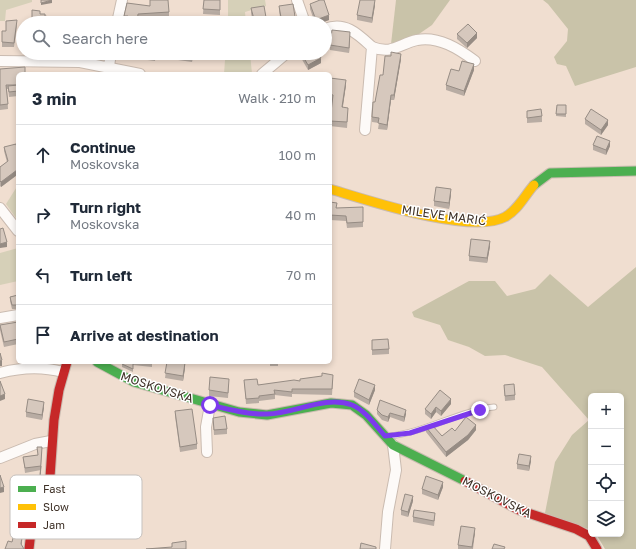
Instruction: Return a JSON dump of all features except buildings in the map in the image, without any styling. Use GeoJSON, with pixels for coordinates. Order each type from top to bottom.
{"type":"FeatureCollection","features":[{"type":"Feature","properties":{"kind":"street"},"geometry":{"type":"LineString","coordinates":[[118,16],[122,0]]}},
{"type":"Feature","properties":{"kind":"street"},"geometry":{"type":"LineString","coordinates":[[297,0],[303,16]]}},
{"type":"Feature","properties":{"kind":"street"},"geometry":{"type":"LineString","coordinates":[[332,27],[346,27],[355,32],[372,47],[384,50],[396,48],[419,40],[432,40],[456,47],[475,61]]}},
{"type":"Feature","properties":{"kind":"street"},"geometry":{"type":"LineString","coordinates":[[365,130],[372,47]]}},
{"type":"Feature","properties":{"kind":"street"},"geometry":{"type":"LineString","coordinates":[[0,61],[64,60],[109,66],[132,72]]}},
{"type":"Feature","properties":{"kind":"street"},"geometry":{"type":"LineString","coordinates":[[109,66],[110,60]]}},
{"type":"Feature","properties":{"kind":"street"},"geometry":{"type":"LineString","coordinates":[[264,72],[279,60]]}},
{"type":"Feature","properties":{"kind":"street","name":"MILEVE MARIĆ"},"geometry":{"type":"LineString","coordinates":[[332,190],[415,213],[491,222],[508,214],[540,178],[550,173],[636,171]]}},
{"type":"Feature","properties":{"kind":"street"},"geometry":{"type":"LineString","coordinates":[[0,208],[16,228]]}},
{"type":"Feature","properties":{"kind":"street"},"geometry":{"type":"LineString","coordinates":[[0,318],[16,315]]}},
{"type":"Feature","properties":{"kind":"street","name":"MOSKOVSKA"},"geometry":{"type":"LineString","coordinates":[[100,364],[134,382],[180,394],[210,405],[238,412],[267,414],[331,403],[347,404],[357,408],[393,445],[470,483],[519,510],[576,529],[589,536],[597,549]]}},
{"type":"Feature","properties":{"kind":"street"},"geometry":{"type":"LineString","coordinates":[[0,373],[14,369],[65,367],[51,441],[51,475]]}},
{"type":"Feature","properties":{"kind":"street"},"geometry":{"type":"LineString","coordinates":[[207,452],[206,427],[210,405]]}},
{"type":"Feature","properties":{"kind":"street"},"geometry":{"type":"LineString","coordinates":[[0,458],[39,443],[51,441]]}},
{"type":"Feature","properties":{"kind":"street"},"geometry":{"type":"LineString","coordinates":[[385,549],[388,512],[396,470],[393,445]]}},
{"type":"Feature","properties":{"kind":"street"},"geometry":{"type":"LineString","coordinates":[[29,549],[31,539]]}},
{"type":"Feature","properties":{"kind":"lane"},"geometry":{"type":"LineString","coordinates":[[385,436],[410,433],[480,410],[494,407]]}},
{"type":"Feature","properties":{"kind":"shaded area"},"geometry":{"type":"Polygon","coordinates":[[[0,0],[32,0],[32,2],[6,10],[5,21],[0,21],[0,0]]]}},
{"type":"Feature","properties":{"kind":"shaded area"},"geometry":{"type":"Polygon","coordinates":[[[228,0],[265,0],[266,6],[245,12],[245,16],[228,16],[228,0]]]}},
{"type":"Feature","properties":{"kind":"shaded area"},"geometry":{"type":"Polygon","coordinates":[[[396,0],[450,0],[432,25],[419,34],[391,44],[396,0]]]}},
{"type":"Feature","properties":{"kind":"shaded area"},"geometry":{"type":"Polygon","coordinates":[[[543,0],[636,0],[636,67],[575,86],[566,66],[557,64],[554,57],[567,41],[568,29],[543,0]]]}},
{"type":"Feature","properties":{"kind":"shaded area"},"geometry":{"type":"Polygon","coordinates":[[[225,60],[251,60],[252,72],[224,72],[225,60]]]}},
{"type":"Feature","properties":{"kind":"shaded area"},"geometry":{"type":"Polygon","coordinates":[[[16,188],[16,218],[6,204],[16,188]]]}},
{"type":"Feature","properties":{"kind":"shaded area"},"geometry":{"type":"Polygon","coordinates":[[[16,249],[16,281],[0,285],[0,253],[16,249]]]}},
{"type":"Feature","properties":{"kind":"shaded area"},"geometry":{"type":"Polygon","coordinates":[[[636,267],[636,549],[605,549],[598,537],[624,537],[624,393],[588,393],[588,419],[542,367],[505,355],[485,356],[469,347],[448,340],[440,325],[414,317],[412,312],[469,281],[495,281],[507,296],[535,289],[550,274],[588,307],[636,267]]]}},
{"type":"Feature","properties":{"kind":"shaded area"},"geometry":{"type":"Polygon","coordinates":[[[588,421],[588,529],[545,513],[555,462],[572,435],[588,421]]]}},
{"type":"Feature","properties":{"kind":"traffic: fast"},"geometry":{"type":"LineString","coordinates":[[534,185],[550,173],[636,171]]}},
{"type":"Feature","properties":{"kind":"traffic: fast"},"geometry":{"type":"LineString","coordinates":[[101,364],[134,382],[239,412],[267,415],[331,403],[352,405],[366,415],[393,445],[465,481]]}},
{"type":"Feature","properties":{"kind":"traffic: slow"},"geometry":{"type":"LineString","coordinates":[[332,190],[368,201],[419,214],[469,222],[489,221],[505,217],[518,206],[534,185]]}},
{"type":"Feature","properties":{"kind":"traffic: jam"},"geometry":{"type":"LineString","coordinates":[[50,475],[54,420],[59,390],[66,364]]}},
{"type":"Feature","properties":{"kind":"traffic: jam"},"geometry":{"type":"LineString","coordinates":[[465,481],[519,510],[576,529],[589,536],[597,549]]}},
{"type":"Feature","properties":{"kind":"traffic: jam"},"geometry":{"type":"LineString","coordinates":[[29,549],[30,539]]}},
{"type":"Feature","properties":{"kind":"route"},"geometry":{"type":"LineString","coordinates":[[210,405],[238,412],[267,414],[282,413],[321,404],[347,404],[352,405],[366,415],[385,436],[410,433],[480,410]]}}]}
